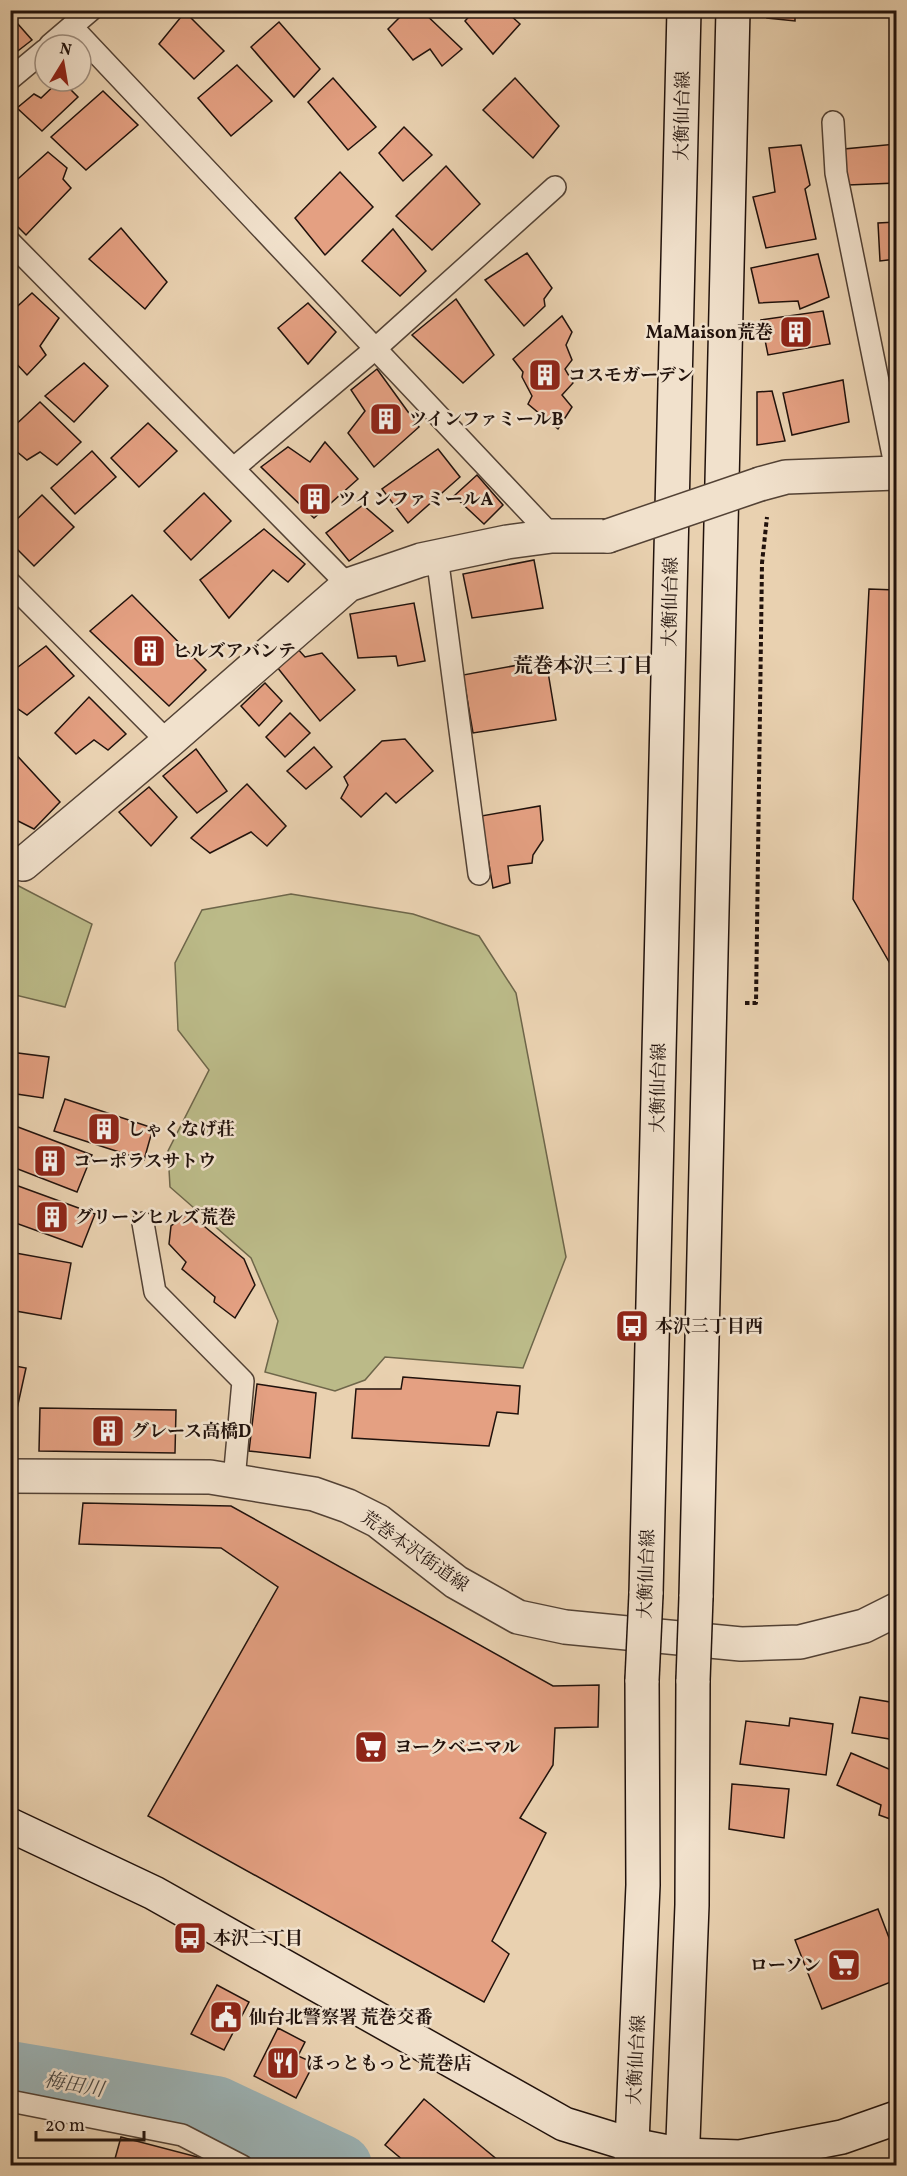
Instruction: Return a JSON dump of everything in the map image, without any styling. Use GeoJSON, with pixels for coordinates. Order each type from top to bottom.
{"type":"FeatureCollection","features":[{"type":"Feature","properties":{"kind":"main road","name":"大衡仙台線"},"geometry":{"type":"LineString","coordinates":[[631,2155],[643,1885],[642,1680],[646,1594],[684,10]]}},
{"type":"Feature","properties":{"kind":"main road"},"geometry":{"type":"LineString","coordinates":[[683,2160],[692,1905],[693,1680],[733,10]]}},
{"type":"Feature","properties":{"kind":"main road"},"geometry":{"type":"LineString","coordinates":[[17,862],[168,742],[348,585],[421,560],[507,542],[552,536],[609,536],[765,482],[786,477],[897,472]]}},
{"type":"Feature","properties":{"kind":"main road","name":"荒巻本沢街道線"},"geometry":{"type":"LineString","coordinates":[[10,1476],[210,1477],[314,1494],[348,1506],[378,1521],[456,1582],[518,1617],[565,1627],[741,1644],[800,1642],[864,1626],[897,1610]]}},
{"type":"Feature","properties":{"kind":"main road"},"geometry":{"type":"LineString","coordinates":[[10,1825],[154,1893],[564,2124],[631,2155],[683,2160],[740,2157],[842,2138],[897,2118]]}},
{"type":"Feature","properties":{"kind":"lane"},"geometry":{"type":"LineString","coordinates":[[65,33],[91,10]]}},
{"type":"Feature","properties":{"kind":"lane"},"geometry":{"type":"LineString","coordinates":[[72,27],[552,536]]}},
{"type":"Feature","properties":{"kind":"lane"},"geometry":{"type":"LineString","coordinates":[[10,78],[33,60]]}},
{"type":"Feature","properties":{"kind":"lane"},"geometry":{"type":"LineString","coordinates":[[833,122],[836,173],[897,472]]}},
{"type":"Feature","properties":{"kind":"lane"},"geometry":{"type":"LineString","coordinates":[[234,468],[375,349],[555,187]]}},
{"type":"Feature","properties":{"kind":"lane"},"geometry":{"type":"LineString","coordinates":[[10,242],[348,585]]}},
{"type":"Feature","properties":{"kind":"lane"},"geometry":{"type":"LineString","coordinates":[[437,556],[479,874]]}},
{"type":"Feature","properties":{"kind":"lane"},"geometry":{"type":"LineString","coordinates":[[10,583],[168,742]]}},
{"type":"Feature","properties":{"kind":"lane"},"geometry":{"type":"LineString","coordinates":[[143,1223],[155,1292],[243,1381],[234,1480]]}},
{"type":"Feature","properties":{"kind":"lane"},"geometry":{"type":"LineString","coordinates":[[10,2102],[182,2135],[242,2166]]}},
{"type":"Feature","properties":{"kind":"path"},"geometry":{"type":"LineString","coordinates":[[742,1004],[756,1003],[765,482]]}},
{"type":"Feature","properties":{"kind":"shaded area"},"geometry":{"type":"Polygon","coordinates":[[[11,882],[92,924],[65,1007],[11,994],[11,882]]]}},
{"type":"Feature","properties":{"kind":"shaded area"},"geometry":{"type":"Polygon","coordinates":[[[291,894],[413,914],[479,936],[516,993],[566,1257],[523,1368],[385,1357],[365,1380],[335,1391],[265,1372],[278,1321],[251,1258],[170,1187],[168,1151],[209,1070],[178,1030],[175,963],[202,910],[291,894]]]}},
{"type":"Feature","properties":{"kind":"building"},"geometry":{"type":"Polygon","coordinates":[[[407,10],[421,10],[462,49],[442,66],[430,49],[413,60],[388,29],[407,10]]]}},
{"type":"Feature","properties":{"kind":"building"},"geometry":{"type":"Polygon","coordinates":[[[475,10],[512,10],[509,14],[520,24],[493,54],[465,21],[475,10]]]}},
{"type":"Feature","properties":{"kind":"building"},"geometry":{"type":"Polygon","coordinates":[[[768,10],[795,10],[795,21],[767,18],[768,10]]]}},
{"type":"Feature","properties":{"kind":"building"},"geometry":{"type":"Polygon","coordinates":[[[185,12],[224,51],[194,79],[159,44],[185,12]]]}},
{"type":"Feature","properties":{"kind":"building"},"geometry":{"type":"Polygon","coordinates":[[[10,15],[32,40],[10,57],[10,15]]]}},
{"type":"Feature","properties":{"kind":"building"},"geometry":{"type":"Polygon","coordinates":[[[279,22],[320,69],[294,97],[251,47],[279,22]]]}},
{"type":"Feature","properties":{"kind":"building"},"geometry":{"type":"Polygon","coordinates":[[[237,65],[272,101],[231,136],[198,98],[237,65]]]}},
{"type":"Feature","properties":{"kind":"building"},"geometry":{"type":"Polygon","coordinates":[[[333,78],[376,127],[348,150],[308,102],[333,78]]]}},
{"type":"Feature","properties":{"kind":"building"},"geometry":{"type":"Polygon","coordinates":[[[515,78],[559,126],[533,158],[483,110],[515,78]]]}},
{"type":"Feature","properties":{"kind":"building"},"geometry":{"type":"Polygon","coordinates":[[[103,91],[138,125],[86,170],[51,137],[103,91]]]}},
{"type":"Feature","properties":{"kind":"building"},"geometry":{"type":"Polygon","coordinates":[[[46,93],[74,93],[78,97],[42,131],[17,108],[34,94],[41,98],[46,93]]]}},
{"type":"Feature","properties":{"kind":"building"},"geometry":{"type":"Polygon","coordinates":[[[404,127],[432,155],[403,181],[379,153],[404,127]]]}},
{"type":"Feature","properties":{"kind":"building"},"geometry":{"type":"Polygon","coordinates":[[[896,144],[896,183],[848,185],[844,149],[896,144]]]}},
{"type":"Feature","properties":{"kind":"building"},"geometry":{"type":"Polygon","coordinates":[[[801,145],[810,185],[805,189],[816,239],[766,248],[753,197],[775,192],[769,148],[801,145]]]}},
{"type":"Feature","properties":{"kind":"building"},"geometry":{"type":"Polygon","coordinates":[[[48,152],[67,168],[63,179],[71,188],[26,235],[10,219],[10,186],[48,152]]]}},
{"type":"Feature","properties":{"kind":"building"},"geometry":{"type":"Polygon","coordinates":[[[446,166],[480,204],[432,250],[396,216],[446,166]]]}},
{"type":"Feature","properties":{"kind":"building"},"geometry":{"type":"Polygon","coordinates":[[[340,172],[373,207],[325,255],[295,218],[340,172]]]}},
{"type":"Feature","properties":{"kind":"building"},"geometry":{"type":"Polygon","coordinates":[[[896,222],[896,259],[880,261],[878,223],[896,222]]]}},
{"type":"Feature","properties":{"kind":"building"},"geometry":{"type":"Polygon","coordinates":[[[121,228],[167,282],[145,309],[89,259],[121,228]]]}},
{"type":"Feature","properties":{"kind":"building"},"geometry":{"type":"Polygon","coordinates":[[[393,229],[426,271],[400,296],[362,261],[393,229]]]}},
{"type":"Feature","properties":{"kind":"building"},"geometry":{"type":"Polygon","coordinates":[[[527,253],[552,288],[544,299],[545,306],[524,326],[485,280],[527,253]]]}},
{"type":"Feature","properties":{"kind":"building"},"geometry":{"type":"Polygon","coordinates":[[[818,254],[829,297],[800,309],[798,301],[759,303],[751,268],[818,254]]]}},
{"type":"Feature","properties":{"kind":"building"},"geometry":{"type":"Polygon","coordinates":[[[32,293],[59,318],[40,346],[46,355],[27,375],[10,357],[10,313],[32,293]]]}},
{"type":"Feature","properties":{"kind":"building"},"geometry":{"type":"Polygon","coordinates":[[[456,299],[494,355],[463,383],[412,335],[456,299]]]}},
{"type":"Feature","properties":{"kind":"building"},"geometry":{"type":"Polygon","coordinates":[[[308,303],[336,332],[308,364],[278,328],[308,303]]]}},
{"type":"Feature","properties":{"kind":"building","name":"MaMaison荒巻"},"geometry":{"type":"Polygon","coordinates":[[[823,311],[830,344],[768,355],[761,320],[823,311]]]}},
{"type":"Feature","properties":{"kind":"building","name":"コスモガーデン"},"geometry":{"type":"Polygon","coordinates":[[[562,316],[572,332],[566,345],[572,360],[565,369],[573,383],[562,395],[572,407],[558,429],[528,404],[532,396],[522,377],[523,372],[513,359],[562,316]]]}},
{"type":"Feature","properties":{"kind":"building"},"geometry":{"type":"Polygon","coordinates":[[[84,363],[108,386],[74,422],[45,396],[84,363]]]}},
{"type":"Feature","properties":{"kind":"building","name":"ツインファミールB"},"geometry":{"type":"Polygon","coordinates":[[[377,369],[419,427],[374,467],[348,433],[365,411],[351,390],[377,369]]]}},
{"type":"Feature","properties":{"kind":"building"},"geometry":{"type":"Polygon","coordinates":[[[843,380],[849,422],[792,435],[783,393],[843,380]]]}},
{"type":"Feature","properties":{"kind":"building"},"geometry":{"type":"Polygon","coordinates":[[[772,391],[785,441],[757,445],[757,392],[772,391]]]}},
{"type":"Feature","properties":{"kind":"building"},"geometry":{"type":"Polygon","coordinates":[[[40,402],[81,442],[57,465],[40,452],[27,460],[10,446],[10,430],[40,402]]]}},
{"type":"Feature","properties":{"kind":"building"},"geometry":{"type":"Polygon","coordinates":[[[148,423],[177,451],[139,487],[111,458],[148,423]]]}},
{"type":"Feature","properties":{"kind":"building","name":"ツインファミールA"},"geometry":{"type":"Polygon","coordinates":[[[325,442],[358,479],[314,518],[261,467],[288,447],[310,462],[325,442]]]}},
{"type":"Feature","properties":{"kind":"building"},"geometry":{"type":"Polygon","coordinates":[[[438,449],[460,477],[408,523],[382,489],[438,449]]]}},
{"type":"Feature","properties":{"kind":"building"},"geometry":{"type":"Polygon","coordinates":[[[92,451],[116,477],[75,514],[51,488],[92,451]]]}},
{"type":"Feature","properties":{"kind":"building"},"geometry":{"type":"Polygon","coordinates":[[[477,475],[503,505],[484,524],[454,496],[477,475]]]}},
{"type":"Feature","properties":{"kind":"building"},"geometry":{"type":"Polygon","coordinates":[[[204,493],[231,521],[191,560],[164,531],[204,493]]]}},
{"type":"Feature","properties":{"kind":"building"},"geometry":{"type":"Polygon","coordinates":[[[42,495],[74,527],[34,566],[10,542],[10,526],[42,495]]]}},
{"type":"Feature","properties":{"kind":"building"},"geometry":{"type":"Polygon","coordinates":[[[363,505],[393,531],[349,561],[326,533],[363,505]]]}},
{"type":"Feature","properties":{"kind":"building"},"geometry":{"type":"Polygon","coordinates":[[[264,529],[305,564],[288,582],[273,570],[229,618],[200,580],[264,529]]]}},
{"type":"Feature","properties":{"kind":"building"},"geometry":{"type":"Polygon","coordinates":[[[534,560],[543,608],[472,618],[463,574],[534,560]]]}},
{"type":"Feature","properties":{"kind":"building"},"geometry":{"type":"Polygon","coordinates":[[[869,589],[896,590],[896,974],[853,899],[869,589]]]}},
{"type":"Feature","properties":{"kind":"building","name":"ヒルズアバンテ"},"geometry":{"type":"Polygon","coordinates":[[[132,595],[206,670],[169,706],[90,631],[132,595]]]}},
{"type":"Feature","properties":{"kind":"building"},"geometry":{"type":"Polygon","coordinates":[[[414,603],[425,661],[398,666],[396,656],[358,658],[350,614],[414,603]]]}},
{"type":"Feature","properties":{"kind":"building"},"geometry":{"type":"Polygon","coordinates":[[[46,646],[74,676],[27,715],[15,707],[10,710],[10,673],[46,646]]]}},
{"type":"Feature","properties":{"kind":"building"},"geometry":{"type":"Polygon","coordinates":[[[296,647],[305,657],[322,653],[355,690],[320,721],[277,667],[296,647]]]}},
{"type":"Feature","properties":{"kind":"building"},"geometry":{"type":"Polygon","coordinates":[[[546,660],[556,720],[473,733],[463,675],[546,660]]]}},
{"type":"Feature","properties":{"kind":"building"},"geometry":{"type":"Polygon","coordinates":[[[265,683],[282,701],[259,726],[241,706],[265,683]]]}},
{"type":"Feature","properties":{"kind":"building"},"geometry":{"type":"Polygon","coordinates":[[[89,697],[126,734],[108,750],[94,740],[76,754],[55,733],[89,697]]]}},
{"type":"Feature","properties":{"kind":"building"},"geometry":{"type":"Polygon","coordinates":[[[290,713],[310,733],[285,757],[266,737],[290,713]]]}},
{"type":"Feature","properties":{"kind":"building"},"geometry":{"type":"Polygon","coordinates":[[[405,739],[433,771],[396,803],[386,793],[361,817],[341,798],[348,785],[344,777],[382,741],[405,739]]]}},
{"type":"Feature","properties":{"kind":"building"},"geometry":{"type":"Polygon","coordinates":[[[314,747],[332,767],[306,789],[287,771],[314,747]]]}},
{"type":"Feature","properties":{"kind":"building"},"geometry":{"type":"Polygon","coordinates":[[[10,748],[60,802],[34,829],[10,817],[10,748]]]}},
{"type":"Feature","properties":{"kind":"building"},"geometry":{"type":"Polygon","coordinates":[[[196,749],[227,791],[197,813],[163,776],[196,749]]]}},
{"type":"Feature","properties":{"kind":"building"},"geometry":{"type":"Polygon","coordinates":[[[247,784],[286,826],[267,846],[251,832],[210,853],[191,838],[247,784]]]}},
{"type":"Feature","properties":{"kind":"building"},"geometry":{"type":"Polygon","coordinates":[[[149,787],[177,817],[151,846],[119,812],[149,787]]]}},
{"type":"Feature","properties":{"kind":"building"},"geometry":{"type":"Polygon","coordinates":[[[540,806],[543,840],[533,855],[532,863],[508,866],[510,883],[493,888],[481,816],[540,806]]]}},
{"type":"Feature","properties":{"kind":"building"},"geometry":{"type":"Polygon","coordinates":[[[10,1052],[49,1057],[43,1098],[10,1093],[10,1052]]]}},
{"type":"Feature","properties":{"kind":"building","name":"しゃくなげ荘"},"geometry":{"type":"Polygon","coordinates":[[[65,1099],[153,1128],[144,1160],[54,1131],[65,1099]]]}},
{"type":"Feature","properties":{"kind":"building","name":"コーポラスサトウ"},"geometry":{"type":"Polygon","coordinates":[[[10,1124],[92,1155],[77,1192],[10,1166],[10,1124]]]}},
{"type":"Feature","properties":{"kind":"building","name":"グリーンヒルズ荒巻"},"geometry":{"type":"Polygon","coordinates":[[[10,1183],[95,1214],[82,1247],[10,1221],[10,1183]]]}},
{"type":"Feature","properties":{"kind":"building"},"geometry":{"type":"Polygon","coordinates":[[[188,1213],[244,1259],[255,1285],[235,1318],[214,1302],[215,1297],[182,1269],[186,1262],[169,1244],[171,1226],[188,1213]]]}},
{"type":"Feature","properties":{"kind":"building"},"geometry":{"type":"Polygon","coordinates":[[[10,1252],[71,1263],[61,1319],[10,1310],[10,1252]]]}},
{"type":"Feature","properties":{"kind":"building"},"geometry":{"type":"Polygon","coordinates":[[[10,1365],[26,1368],[13,1427],[10,1427],[10,1365]]]}},
{"type":"Feature","properties":{"kind":"building"},"geometry":{"type":"Polygon","coordinates":[[[403,1377],[520,1386],[518,1414],[497,1412],[489,1446],[352,1438],[356,1389],[401,1389],[403,1377]]]}},
{"type":"Feature","properties":{"kind":"building"},"geometry":{"type":"Polygon","coordinates":[[[257,1384],[316,1393],[310,1458],[249,1451],[257,1384]]]}},
{"type":"Feature","properties":{"kind":"building","name":"グレース高橋D"},"geometry":{"type":"Polygon","coordinates":[[[40,1408],[176,1410],[175,1453],[39,1451],[40,1408]]]}},
{"type":"Feature","properties":{"kind":"building","name":"ヨークベニマル"},"geometry":{"type":"Polygon","coordinates":[[[83,1503],[231,1506],[553,1686],[599,1685],[598,1727],[555,1728],[553,1765],[520,1818],[546,1833],[492,1941],[509,1954],[484,2002],[148,1816],[278,1587],[221,1548],[79,1544],[83,1503]]]}},
{"type":"Feature","properties":{"kind":"building"},"geometry":{"type":"Polygon","coordinates":[[[860,1697],[896,1703],[896,1740],[852,1733],[860,1697]]]}},
{"type":"Feature","properties":{"kind":"building"},"geometry":{"type":"Polygon","coordinates":[[[790,1718],[833,1724],[826,1775],[740,1764],[746,1721],[789,1726],[790,1718]]]}},
{"type":"Feature","properties":{"kind":"building"},"geometry":{"type":"Polygon","coordinates":[[[851,1753],[896,1772],[896,1813],[893,1820],[879,1815],[881,1805],[837,1785],[851,1753]]]}},
{"type":"Feature","properties":{"kind":"building"},"geometry":{"type":"Polygon","coordinates":[[[732,1784],[789,1789],[784,1838],[729,1829],[732,1784]]]}},
{"type":"Feature","properties":{"kind":"building"},"geometry":{"type":"Polygon","coordinates":[[[878,1909],[896,1956],[896,1980],[822,2009],[795,1940],[878,1909]]]}},
{"type":"Feature","properties":{"kind":"building"},"geometry":{"type":"Polygon","coordinates":[[[217,1985],[249,2002],[224,2050],[191,2034],[217,1985]]]}},
{"type":"Feature","properties":{"kind":"building"},"geometry":{"type":"Polygon","coordinates":[[[278,2028],[305,2042],[298,2056],[314,2063],[296,2098],[254,2076],[278,2028]]]}},
{"type":"Feature","properties":{"kind":"building"},"geometry":{"type":"Polygon","coordinates":[[[424,2099],[505,2166],[410,2166],[385,2145],[424,2099]]]}},
{"type":"Feature","properties":{"kind":"building"},"geometry":{"type":"Polygon","coordinates":[[[121,2137],[209,2160],[208,2166],[113,2166],[121,2137]]]}},
{"type":"Feature","properties":{"kind":"building"},"geometry":{"type":"Polygon","coordinates":[[[10,2138],[15,2138],[17,2166],[10,2166],[10,2138]]]}},
{"type":"Feature","properties":{"kind":"waterway","name":"梅田川"},"geometry":{"type":"LineString","coordinates":[[10,2073],[216,2108],[340,2166]]}},
{"type":"Feature","properties":{"kind":"place","name":"MaMaison荒巻"},"geometry":{"type":"Point","coordinates":[796,332]}},
{"type":"Feature","properties":{"kind":"place","name":"コスモガーデン"},"geometry":{"type":"Point","coordinates":[545,375]}},
{"type":"Feature","properties":{"kind":"place","name":"ツインファミールB"},"geometry":{"type":"Point","coordinates":[386,419]}},
{"type":"Feature","properties":{"kind":"place","name":"ツインファミールA"},"geometry":{"type":"Point","coordinates":[315,499]}},
{"type":"Feature","properties":{"kind":"place","name":"ヒルズアバンテ"},"geometry":{"type":"Point","coordinates":[149,651]}},
{"type":"Feature","properties":{"kind":"place","name":"しゃくなげ荘"},"geometry":{"type":"Point","coordinates":[104,1129]}},
{"type":"Feature","properties":{"kind":"place","name":"コーポラスサトウ"},"geometry":{"type":"Point","coordinates":[50,1161]}},
{"type":"Feature","properties":{"kind":"place","name":"グリーンヒルズ荒巻"},"geometry":{"type":"Point","coordinates":[52,1217]}},
{"type":"Feature","properties":{"kind":"place","name":"本沢三丁目西"},"geometry":{"type":"Point","coordinates":[632,1326]}},
{"type":"Feature","properties":{"kind":"place","name":"グレース高橋D"},"geometry":{"type":"Point","coordinates":[108,1431]}},
{"type":"Feature","properties":{"kind":"place","name":"ヨークベニマル"},"geometry":{"type":"Point","coordinates":[371,1747]}},
{"type":"Feature","properties":{"kind":"place","name":"本沢二丁目"},"geometry":{"type":"Point","coordinates":[190,1938]}},
{"type":"Feature","properties":{"kind":"place","name":"ローソン"},"geometry":{"type":"Point","coordinates":[844,1965]}},
{"type":"Feature","properties":{"kind":"place","name":"仙台北警察署 荒巻交番"},"geometry":{"type":"Point","coordinates":[226,2017]}},
{"type":"Feature","properties":{"kind":"place","name":"ほっともっと 荒巻店"},"geometry":{"type":"Point","coordinates":[283,2063]}},
{"type":"Feature","properties":{"kind":"district","name":"荒巻本沢三丁目"},"geometry":{"type":"Point","coordinates":[583,665]}}]}
